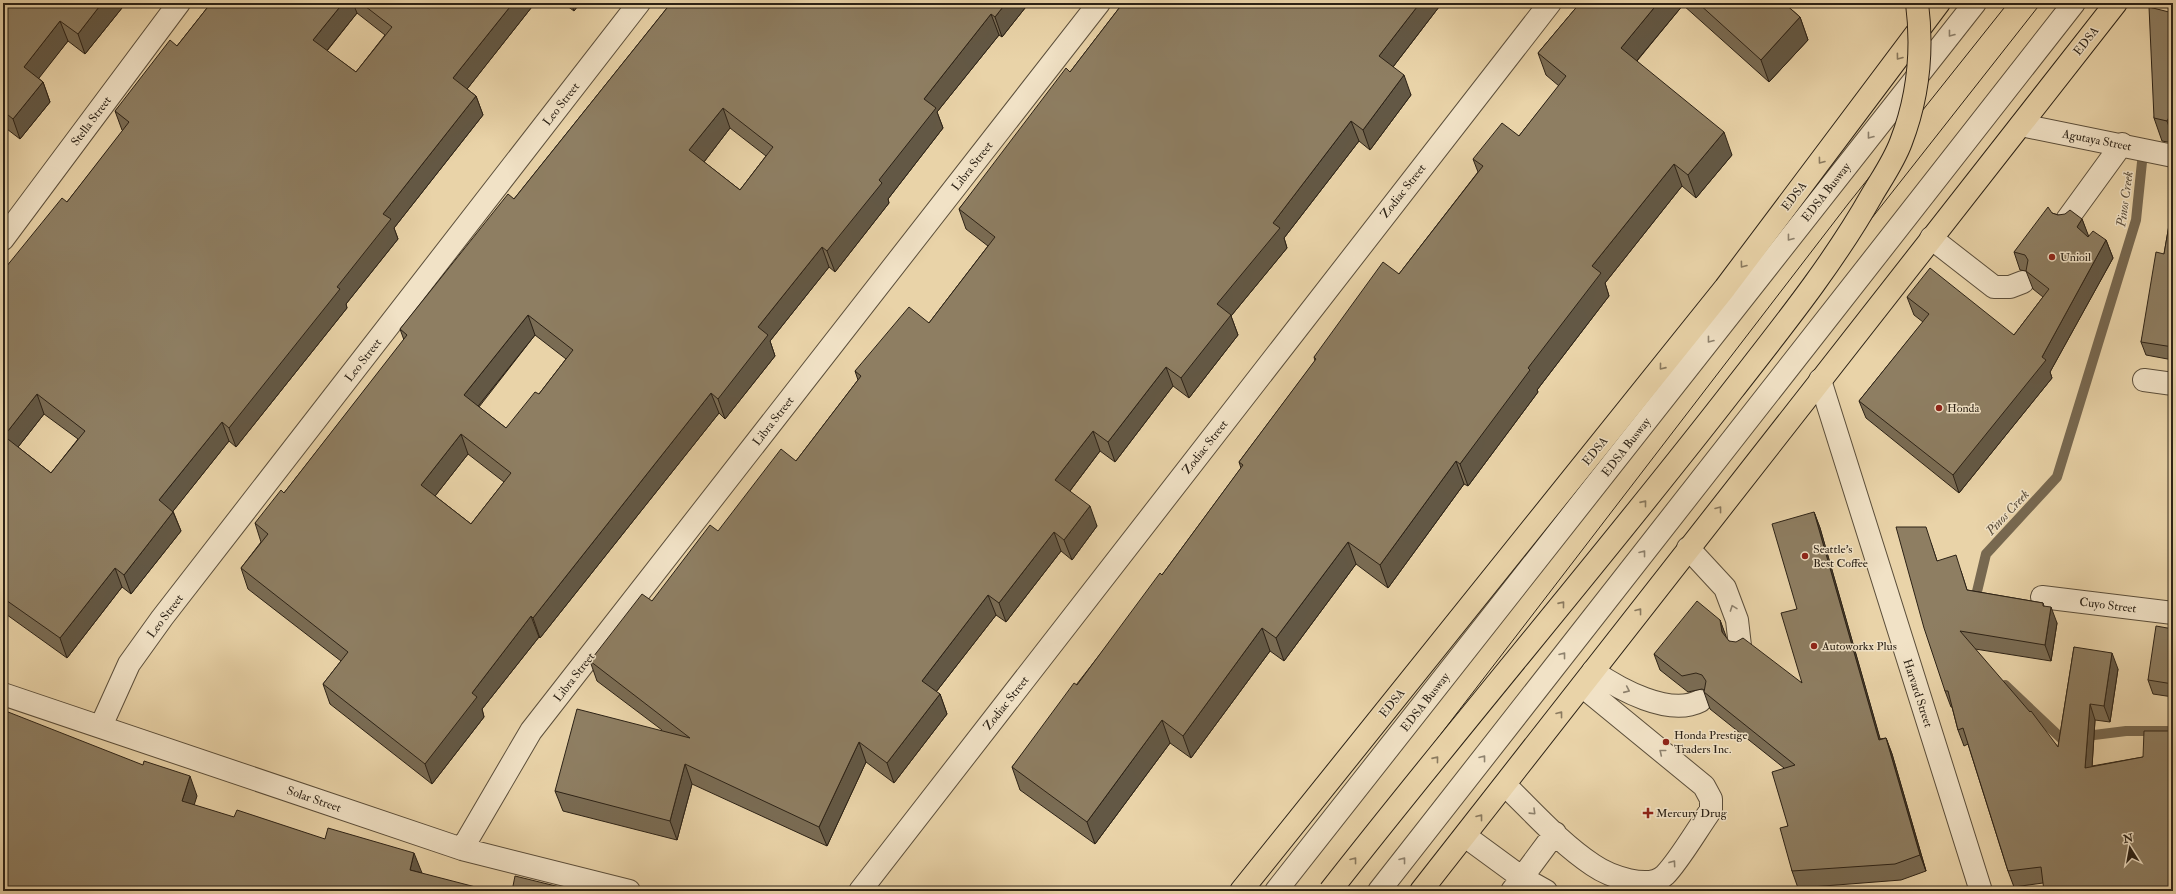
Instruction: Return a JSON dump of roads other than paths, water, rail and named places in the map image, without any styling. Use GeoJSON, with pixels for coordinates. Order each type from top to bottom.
{"type":"FeatureCollection","features":[{"type":"Feature","properties":{"kind":"highway"},"geometry":{"type":"LineString","coordinates":[[1330,891],[1685,452],[1794,311],[1844,241],[1893,160],[1907,122],[1914,92],[1920,52],[1920,27],[1917,3]]}},
{"type":"Feature","properties":{"kind":"highway","name":"EDSA"},"geometry":{"type":"LineString","coordinates":[[1241,891],[1725,288],[1939,3]]}},
{"type":"Feature","properties":{"kind":"highway","name":"EDSA"},"geometry":{"type":"LineString","coordinates":[[1424,890],[1688,548],[2116,3]]}},
{"type":"Feature","properties":{"kind":"street","name":"Stella Street"},"geometry":{"type":"LineString","coordinates":[[3,239],[179,3]]}},
{"type":"Feature","properties":{"kind":"street","name":"Leo Street"},"geometry":{"type":"LineString","coordinates":[[101,726],[129,664],[162,618],[639,3]]}},
{"type":"Feature","properties":{"kind":"street","name":"Libra Street"},"geometry":{"type":"LineString","coordinates":[[462,849],[531,731],[1099,3]]}},
{"type":"Feature","properties":{"kind":"street","name":"EDSA Busway"},"geometry":{"type":"LineString","coordinates":[[1276,891],[1975,3]]}},
{"type":"Feature","properties":{"kind":"street"},"geometry":{"type":"LineString","coordinates":[[1379,891],[2074,3]]}},
{"type":"Feature","properties":{"kind":"street","name":"Zodiac Street"},"geometry":{"type":"LineString","coordinates":[[860,891],[1540,6]]}},
{"type":"Feature","properties":{"kind":"street","name":"Agutaya Street"},"geometry":{"type":"LineString","coordinates":[[2021,125],[2122,144],[2173,156]]}},
{"type":"Feature","properties":{"kind":"street"},"geometry":{"type":"LineString","coordinates":[[2066,221],[2122,144]]}},
{"type":"Feature","properties":{"kind":"street"},"geometry":{"type":"LineString","coordinates":[[1931,238],[1994,287],[2010,287],[2023,282]]}},
{"type":"Feature","properties":{"kind":"street","name":"Harvard Street"},"geometry":{"type":"LineString","coordinates":[[1820,380],[1981,891]]}},
{"type":"Feature","properties":{"kind":"street"},"geometry":{"type":"LineString","coordinates":[[2144,380],[2173,384]]}},
{"type":"Feature","properties":{"kind":"street"},"geometry":{"type":"LineString","coordinates":[[1688,548],[1725,588],[1738,620],[1740,646]]}},
{"type":"Feature","properties":{"kind":"street","name":"Cuyo Street"},"geometry":{"type":"LineString","coordinates":[[2042,598],[2173,613]]}},
{"type":"Feature","properties":{"kind":"street"},"geometry":{"type":"LineString","coordinates":[[1587,678],[1608,681],[1655,703],[1691,706],[1700,701]]}},
{"type":"Feature","properties":{"kind":"street"},"geometry":{"type":"LineString","coordinates":[[1504,785],[1555,833],[1594,866],[1633,882],[1649,882],[1664,876],[1710,810],[1711,799],[1704,786],[1587,678]]}},
{"type":"Feature","properties":{"kind":"street","name":"Solar Street"},"geometry":{"type":"LineString","coordinates":[[3,694],[462,849],[629,891]]}},
{"type":"Feature","properties":{"kind":"street"},"geometry":{"type":"LineString","coordinates":[[1517,884],[1555,833]]}},
{"type":"Feature","properties":{"kind":"street"},"geometry":{"type":"LineString","coordinates":[[1465,836],[1517,884],[1546,891]]}},
{"type":"Feature","properties":{"kind":"waterway","name":"Pinos Creek"},"geometry":{"type":"LineString","coordinates":[[1974,604],[1986,554],[2057,477],[2136,220],[2142,162]]}},
{"type":"Feature","properties":{"kind":"waterway","name":"Pinos Creek"},"geometry":{"type":"LineString","coordinates":[[2005,685],[2062,739],[2126,731],[2173,731]]}},
{"type":"Feature","properties":{"kind":"tram line"},"geometry":{"type":"LineString","coordinates":[[1371,825],[1848,204],[2008,3]]}},
{"type":"Feature","properties":{"kind":"tram line"},"geometry":{"type":"LineString","coordinates":[[1385,837],[2041,3]]}},
{"type":"Feature","properties":{"kind":"place","name":"Unioil"},"geometry":{"type":"Point","coordinates":[2052,257]}},
{"type":"Feature","properties":{"kind":"place","name":"Honda"},"geometry":{"type":"Point","coordinates":[1939,408]}},
{"type":"Feature","properties":{"kind":"place","name":"Seattle's Best Coffee"},"geometry":{"type":"Point","coordinates":[1805,556]}},
{"type":"Feature","properties":{"kind":"place","name":"Autoworkx Plus"},"geometry":{"type":"Point","coordinates":[1814,646]}},
{"type":"Feature","properties":{"kind":"place","name":"Honda Prestige Traders Inc."},"geometry":{"type":"Point","coordinates":[1666,742]}},
{"type":"Feature","properties":{"kind":"place","name":"Mercury Drug"},"geometry":{"type":"Point","coordinates":[1648,813]}}]}
